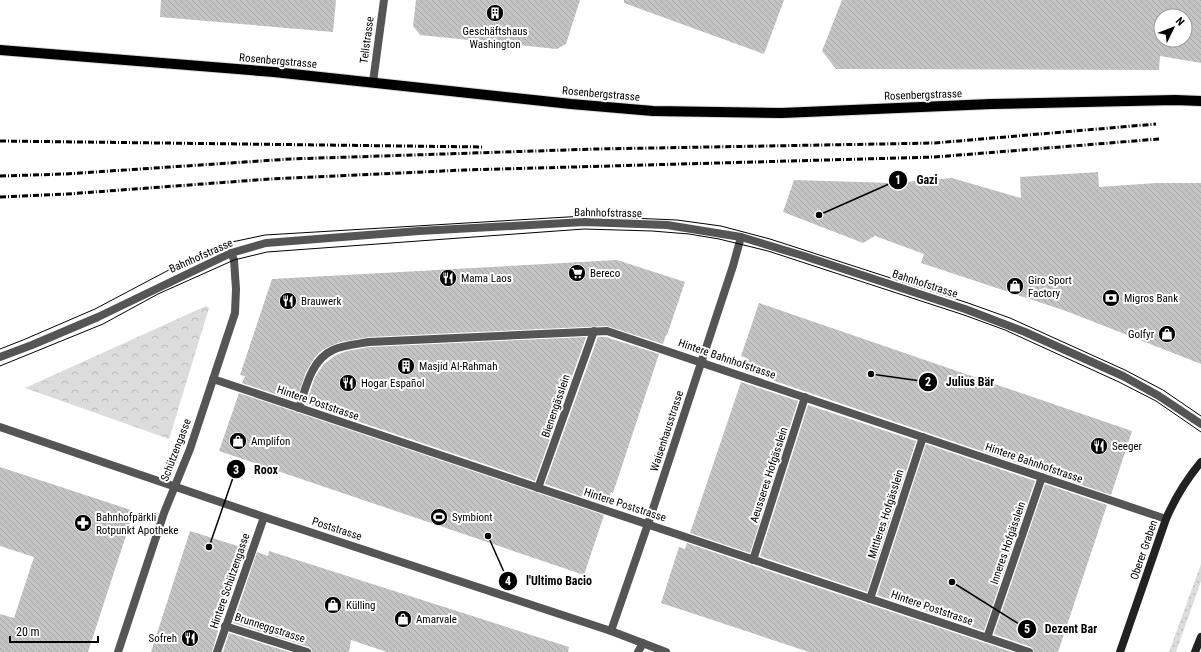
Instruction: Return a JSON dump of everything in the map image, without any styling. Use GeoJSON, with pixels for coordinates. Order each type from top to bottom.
{"type":"FeatureCollection","features":[{"type":"Feature","properties":{"kind":"main road","name":"Rosenbergstrasse"},"geometry":{"type":"LineString","coordinates":[[0,50],[274,72],[571,104],[653,111],[782,113],[991,104],[1174,100],[1201,101]]}},
{"type":"Feature","properties":{"kind":"main road","name":"Oberer Graben"},"geometry":{"type":"LineString","coordinates":[[1120,652],[1166,519],[1185,483],[1201,462]]}},
{"type":"Feature","properties":{"kind":"main road"},"geometry":{"type":"LineString","coordinates":[[1195,652],[1201,637]]}},
{"type":"Feature","properties":{"kind":"street","name":"Tellstrasse"},"geometry":{"type":"LineString","coordinates":[[373,82],[384,0]]}},
{"type":"Feature","properties":{"kind":"street","name":"Bahnhofstrasse"},"geometry":{"type":"LineString","coordinates":[[0,357],[98,317],[231,253],[266,243],[419,231],[584,222],[667,225],[741,237],[826,263],[1008,325],[1123,376],[1159,396],[1201,424]]}},
{"type":"Feature","properties":{"kind":"street","name":"Waisenhausstrasse"},"geometry":{"type":"LineString","coordinates":[[611,631],[648,524],[741,237]]}},
{"type":"Feature","properties":{"kind":"street","name":"Schützengasse"},"geometry":{"type":"LineString","coordinates":[[118,652],[174,487],[190,449],[235,313],[236,289],[234,260],[231,253]]}},
{"type":"Feature","properties":{"kind":"street","name":"Bienengässlein"},"geometry":{"type":"LineString","coordinates":[[538,488],[594,331]]}},
{"type":"Feature","properties":{"kind":"street","name":"Hintere Bahnhofstrasse"},"geometry":{"type":"LineString","coordinates":[[299,408],[314,367],[321,358],[333,350],[369,342],[607,331],[1166,519]]}},
{"type":"Feature","properties":{"kind":"street","name":"Hintere Poststrasse"},"geometry":{"type":"LineString","coordinates":[[214,379],[1029,652]]}},
{"type":"Feature","properties":{"kind":"street","name":"Aeusseres Hofgässlein"},"geometry":{"type":"LineString","coordinates":[[753,560],[805,397]]}},
{"type":"Feature","properties":{"kind":"street","name":"Poststrasse"},"geometry":{"type":"LineString","coordinates":[[0,427],[174,487],[611,631],[666,652]]}},
{"type":"Feature","properties":{"kind":"street","name":"Mittleres Hofgässlein"},"geometry":{"type":"LineString","coordinates":[[870,599],[923,437]]}},
{"type":"Feature","properties":{"kind":"street","name":"Inneres Hofgässlein"},"geometry":{"type":"LineString","coordinates":[[987,638],[1042,477]]}},
{"type":"Feature","properties":{"kind":"street","name":"Hintere Schützengasse"},"geometry":{"type":"LineString","coordinates":[[217,652],[264,517]]}},
{"type":"Feature","properties":{"kind":"street","name":"Brunneggstrasse"},"geometry":{"type":"LineString","coordinates":[[225,626],[307,652]]}},
{"type":"Feature","properties":{"kind":"street"},"geometry":{"type":"LineString","coordinates":[[638,652],[643,643]]}},
{"type":"Feature","properties":{"kind":"green space"},"geometry":{"type":"Polygon","coordinates":[[[206,306],[209,308],[169,439],[25,388],[206,306]]]}},
{"type":"Feature","properties":{"kind":"green space"},"geometry":{"type":"Polygon","coordinates":[[[1201,564],[1201,581],[1176,652],[1169,652],[1201,564]]]}},
{"type":"Feature","properties":{"kind":"building"},"geometry":{"type":"Polygon","coordinates":[[[161,0],[336,0],[333,32],[160,17],[161,0]]]}},
{"type":"Feature","properties":{"kind":"building","name":"Geschäftshaus Washington"},"geometry":{"type":"Polygon","coordinates":[[[416,0],[580,0],[566,44],[557,49],[420,35],[413,26],[416,0]]]}},
{"type":"Feature","properties":{"kind":"building"},"geometry":{"type":"Polygon","coordinates":[[[624,0],[784,0],[764,54],[624,3],[624,0]]]}},
{"type":"Feature","properties":{"kind":"building"},"geometry":{"type":"Polygon","coordinates":[[[842,0],[1201,0],[1201,63],[1160,56],[1159,70],[836,69],[822,51],[842,0]]]}},
{"type":"Feature","properties":{"kind":"building"},"geometry":{"type":"Polygon","coordinates":[[[1098,172],[1099,187],[1156,183],[1201,183],[1201,364],[1066,311],[921,263],[924,254],[875,236],[863,243],[783,212],[794,180],[893,183],[952,178],[1021,198],[1020,177],[1098,172]]]}},
{"type":"Feature","properties":{"kind":"building"},"geometry":{"type":"Polygon","coordinates":[[[617,260],[685,282],[663,344],[607,326],[369,337],[340,342],[322,350],[315,357],[306,372],[296,401],[242,383],[245,376],[240,375],[272,279],[617,260]]]}},
{"type":"Feature","properties":{"kind":"building"},"geometry":{"type":"Polygon","coordinates":[[[759,303],[1132,431],[1111,495],[745,371],[749,359],[741,356],[759,303]]]}},
{"type":"Feature","properties":{"kind":"building"},"geometry":{"type":"Polygon","coordinates":[[[586,337],[535,481],[306,404],[315,377],[324,364],[336,355],[347,351],[370,347],[586,337]]]}},
{"type":"Feature","properties":{"kind":"building"},"geometry":{"type":"Polygon","coordinates":[[[598,337],[606,337],[659,354],[613,493],[611,492],[607,505],[545,484],[598,337]]]}},
{"type":"Feature","properties":{"kind":"building"},"geometry":{"type":"Polygon","coordinates":[[[741,382],[798,401],[750,553],[690,533],[741,382]]]}},
{"type":"Feature","properties":{"kind":"building"},"geometry":{"type":"Polygon","coordinates":[[[239,393],[604,515],[584,575],[219,451],[239,393]]]}},
{"type":"Feature","properties":{"kind":"building"},"geometry":{"type":"Polygon","coordinates":[[[808,405],[916,441],[867,592],[760,556],[808,405]]]}},
{"type":"Feature","properties":{"kind":"building"},"geometry":{"type":"Polygon","coordinates":[[[926,444],[1035,481],[984,631],[877,595],[926,444]]]}},
{"type":"Feature","properties":{"kind":"building"},"geometry":{"type":"Polygon","coordinates":[[[0,467],[134,511],[88,652],[0,652],[0,614],[14,618],[34,557],[0,546],[0,467]]]}},
{"type":"Feature","properties":{"kind":"building"},"geometry":{"type":"Polygon","coordinates":[[[1045,484],[1107,505],[1058,652],[1034,652],[1031,647],[994,634],[1045,484]]]}},
{"type":"Feature","properties":{"kind":"building"},"geometry":{"type":"Polygon","coordinates":[[[190,531],[247,549],[220,624],[212,652],[151,652],[190,531]]]}},
{"type":"Feature","properties":{"kind":"building"},"geometry":{"type":"Polygon","coordinates":[[[687,543],[1012,652],[809,652],[661,603],[679,547],[685,549],[687,543]]]}},
{"type":"Feature","properties":{"kind":"building"},"geometry":{"type":"Polygon","coordinates":[[[269,551],[569,647],[568,652],[387,652],[351,640],[349,652],[312,652],[309,647],[233,623],[257,552],[268,556],[269,551]]]}},
{"type":"Feature","properties":{"kind":"building"},"geometry":{"type":"Polygon","coordinates":[[[229,633],[289,652],[223,652],[229,633]]]}},
{"type":"Feature","properties":{"kind":"tram line"},"geometry":{"type":"LineString","coordinates":[[0,349],[95,309],[199,254],[232,242],[265,235],[584,216],[677,220],[721,226],[770,239],[1010,318],[1125,370],[1163,390],[1201,416]]}},
{"type":"Feature","properties":{"kind":"tram line"},"geometry":{"type":"LineString","coordinates":[[0,366],[103,324],[158,294],[234,260],[267,252],[584,229],[652,231],[689,234],[719,239],[768,251],[964,315],[1005,330],[1119,382],[1156,401],[1201,432]]}},
{"type":"Feature","properties":{"kind":"railway"},"geometry":{"type":"LineString","coordinates":[[0,176],[65,174],[290,159],[596,149],[935,143],[1156,124]]}},
{"type":"Feature","properties":{"kind":"railway"},"geometry":{"type":"LineString","coordinates":[[0,197],[67,194],[270,179],[464,170],[935,157],[1159,139]]}},
{"type":"Feature","properties":{"kind":"railway"},"geometry":{"type":"LineString","coordinates":[[0,141],[484,147]]}},
{"type":"Feature","properties":{"kind":"place","name":"Geschäftshaus Washington"},"geometry":{"type":"Point","coordinates":[495,13]}},
{"type":"Feature","properties":{"kind":"place","name":"Gazi"},"geometry":{"type":"Point","coordinates":[819,215]}},
{"type":"Feature","properties":{"kind":"place","name":"Bereco"},"geometry":{"type":"Point","coordinates":[577,273]}},
{"type":"Feature","properties":{"kind":"place","name":"Mama Laos"},"geometry":{"type":"Point","coordinates":[448,278]}},
{"type":"Feature","properties":{"kind":"place","name":"Giro Sport Factory"},"geometry":{"type":"Point","coordinates":[1015,286]}},
{"type":"Feature","properties":{"kind":"place","name":"Migros Bank"},"geometry":{"type":"Point","coordinates":[1111,298]}},
{"type":"Feature","properties":{"kind":"place","name":"Brauwerk"},"geometry":{"type":"Point","coordinates":[288,301]}},
{"type":"Feature","properties":{"kind":"place","name":"Golfyr"},"geometry":{"type":"Point","coordinates":[1167,334]}},
{"type":"Feature","properties":{"kind":"place","name":"Masjid Al-Rahmah"},"geometry":{"type":"Point","coordinates":[406,366]}},
{"type":"Feature","properties":{"kind":"place","name":"Julius Bär"},"geometry":{"type":"Point","coordinates":[871,374]}},
{"type":"Feature","properties":{"kind":"place","name":"Hogar Español"},"geometry":{"type":"Point","coordinates":[348,383]}},
{"type":"Feature","properties":{"kind":"place","name":"Amplifon"},"geometry":{"type":"Point","coordinates":[238,441]}},
{"type":"Feature","properties":{"kind":"place","name":"Seeger"},"geometry":{"type":"Point","coordinates":[1099,446]}},
{"type":"Feature","properties":{"kind":"place","name":"Symbiont"},"geometry":{"type":"Point","coordinates":[439,517]}},
{"type":"Feature","properties":{"kind":"place","name":"Bahnhofpärkli Rotpunkt Apotheke"},"geometry":{"type":"Point","coordinates":[83,523]}},
{"type":"Feature","properties":{"kind":"place","name":"l'Ultimo Bacio"},"geometry":{"type":"Point","coordinates":[488,536]}},
{"type":"Feature","properties":{"kind":"place","name":"Roox"},"geometry":{"type":"Point","coordinates":[209,547]}},
{"type":"Feature","properties":{"kind":"place","name":"Dezent Bar"},"geometry":{"type":"Point","coordinates":[952,582]}},
{"type":"Feature","properties":{"kind":"place","name":"Külling"},"geometry":{"type":"Point","coordinates":[333,605]}},
{"type":"Feature","properties":{"kind":"place","name":"Amarvale"},"geometry":{"type":"Point","coordinates":[403,619]}},
{"type":"Feature","properties":{"kind":"place","name":"Sofreh"},"geometry":{"type":"Point","coordinates":[190,638]}}]}
